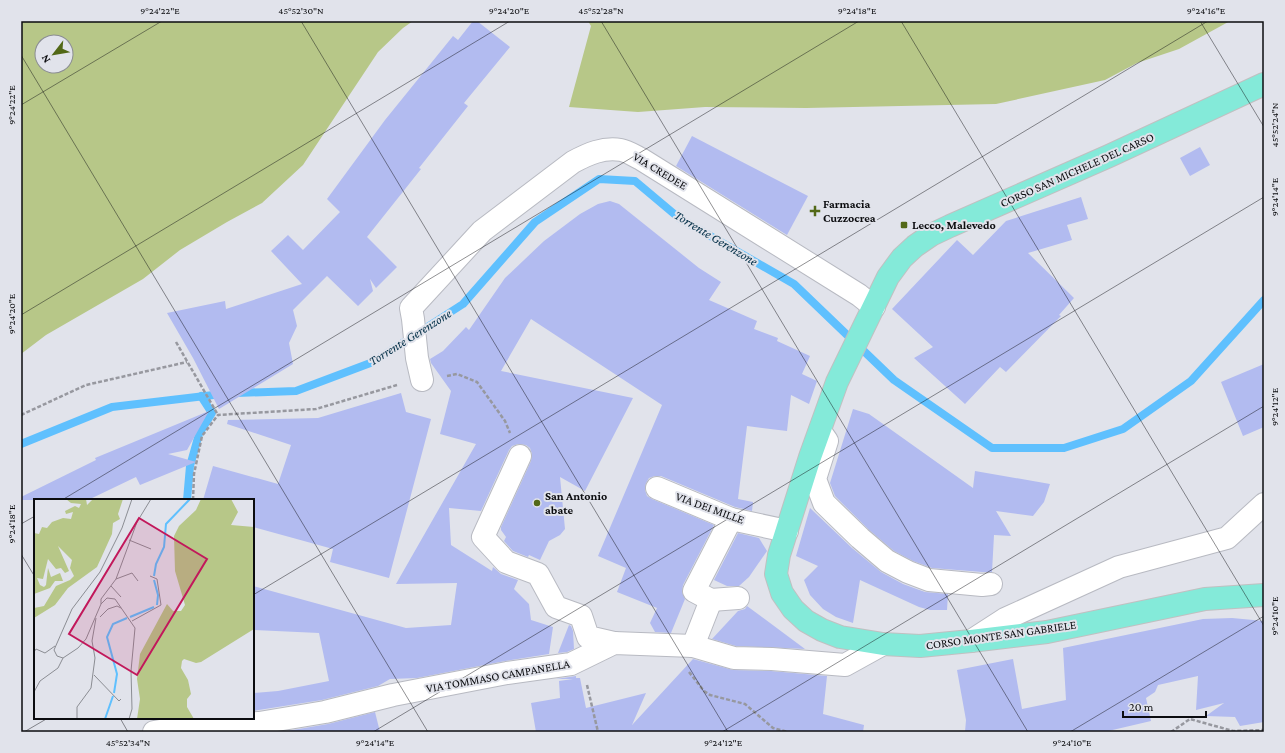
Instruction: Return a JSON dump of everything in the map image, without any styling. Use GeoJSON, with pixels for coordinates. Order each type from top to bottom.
{"type":"FeatureCollection","features":[{"type":"Feature","properties":{"kind":"main road","name":"CORSO SAN MICHELE DEL CARSO"},"geometry":{"type":"LineString","coordinates":[[837,382],[888,277],[902,258],[915,246],[931,236],[1197,116],[1264,84]]}},
{"type":"Feature","properties":{"kind":"main road","name":"CORSO MONTE SAN GABRIELE"},"geometry":{"type":"LineString","coordinates":[[837,382],[810,457],[779,555],[776,574],[782,593],[793,609],[806,620],[822,630],[840,637],[883,644],[920,646],[1047,632],[1205,599],[1264,595]]}},
{"type":"Feature","properties":{"kind":"street","name":"VIA CREDEE"},"geometry":{"type":"LineString","coordinates":[[422,380],[417,358],[411,308],[482,232],[573,162],[589,153],[604,150],[622,150],[641,159],[859,295],[874,307]]}},
{"type":"Feature","properties":{"kind":"street"},"geometry":{"type":"LineString","coordinates":[[820,431],[827,441],[815,479],[824,503],[860,538],[887,561],[908,572],[929,580],[982,585],[991,584]]}},
{"type":"Feature","properties":{"kind":"street"},"geometry":{"type":"LineString","coordinates":[[520,456],[483,537],[506,562],[538,574],[556,607],[581,616],[588,637],[614,643]]}},
{"type":"Feature","properties":{"kind":"street","name":"VIA DEI MILLE"},"geometry":{"type":"LineString","coordinates":[[657,488],[731,519],[787,531]]}},
{"type":"Feature","properties":{"kind":"street"},"geometry":{"type":"LineString","coordinates":[[971,641],[1005,619],[1119,567],[1226,538],[1264,504]]}},
{"type":"Feature","properties":{"kind":"street"},"geometry":{"type":"LineString","coordinates":[[731,519],[694,591],[711,600],[738,598]]}},
{"type":"Feature","properties":{"kind":"street"},"geometry":{"type":"LineString","coordinates":[[693,646],[711,600]]}},
{"type":"Feature","properties":{"kind":"street","name":"VIA TOMMASO CAMPANELLA"},"geometry":{"type":"LineString","coordinates":[[154,732],[226,722],[259,723],[325,712],[393,696],[507,673],[570,664],[614,643],[693,646],[734,658],[772,659],[845,665],[883,644]]}},
{"type":"Feature","properties":{"kind":"path"},"geometry":{"type":"LineString","coordinates":[[176,342],[218,415]]}},
{"type":"Feature","properties":{"kind":"path"},"geometry":{"type":"LineString","coordinates":[[21,415],[86,385],[187,362]]}},
{"type":"Feature","properties":{"kind":"path"},"geometry":{"type":"LineString","coordinates":[[193,499],[194,474],[202,436],[218,415],[316,409],[396,385],[457,374],[477,382],[505,421],[520,456]]}},
{"type":"Feature","properties":{"kind":"path"},"geometry":{"type":"LineString","coordinates":[[667,645],[710,696],[745,704],[773,728],[788,732]]}},
{"type":"Feature","properties":{"kind":"path"},"geometry":{"type":"LineString","coordinates":[[570,664],[584,679],[588,686],[598,732]]}},
{"type":"Feature","properties":{"kind":"path"},"geometry":{"type":"LineString","coordinates":[[1172,732],[1190,719],[1233,731],[1264,730]]}},
{"type":"Feature","properties":{"kind":"green space"},"geometry":{"type":"Polygon","coordinates":[[[21,21],[413,21],[403,28],[378,52],[303,165],[262,203],[180,250],[143,279],[46,335],[21,354],[21,21]]]}},
{"type":"Feature","properties":{"kind":"green space"},"geometry":{"type":"Polygon","coordinates":[[[588,21],[1230,21],[1179,49],[1137,63],[1105,80],[996,104],[806,108],[705,107],[638,112],[569,107],[591,26],[588,21]]]}},
{"type":"Feature","properties":{"kind":"building"},"geometry":{"type":"Polygon","coordinates":[[[473,21],[477,21],[510,47],[464,103],[468,106],[419,168],[421,169],[367,237],[397,267],[376,288],[370,279],[373,291],[358,306],[327,276],[293,310],[297,326],[289,343],[293,364],[219,409],[193,358],[167,313],[225,301],[226,309],[302,284],[271,251],[288,235],[303,250],[340,212],[327,199],[385,120],[453,36],[458,40],[473,21]]]}},
{"type":"Feature","properties":{"kind":"building"},"geometry":{"type":"Polygon","coordinates":[[[692,136],[808,196],[787,235],[676,166],[692,136]]]}},
{"type":"Feature","properties":{"kind":"building"},"geometry":{"type":"Polygon","coordinates":[[[1200,147],[1210,165],[1190,176],[1180,158],[1200,147]]]}},
{"type":"Feature","properties":{"kind":"building"},"geometry":{"type":"Polygon","coordinates":[[[1081,197],[1088,219],[1067,225],[1072,240],[1028,253],[1074,298],[1059,315],[1061,316],[1006,372],[1000,367],[965,404],[914,358],[933,347],[892,309],[957,240],[973,255],[1006,221],[1081,197]]]}},
{"type":"Feature","properties":{"kind":"building"},"geometry":{"type":"Polygon","coordinates":[[[610,201],[619,204],[699,268],[721,282],[709,300],[757,321],[754,329],[778,338],[777,341],[810,356],[802,374],[817,381],[809,404],[791,395],[787,431],[747,426],[738,499],[753,502],[752,511],[735,507],[661,476],[649,478],[646,483],[645,490],[647,496],[714,525],[683,585],[682,592],[685,599],[671,633],[655,632],[650,623],[657,608],[617,592],[626,568],[598,556],[662,405],[531,319],[501,371],[633,398],[585,491],[560,477],[565,529],[560,535],[549,541],[540,560],[529,555],[528,557],[513,551],[504,541],[506,537],[501,530],[531,461],[532,454],[530,448],[526,445],[518,444],[512,446],[509,450],[481,511],[449,508],[451,545],[492,571],[493,567],[501,574],[518,580],[514,589],[529,604],[531,620],[553,627],[549,654],[417,678],[390,679],[378,686],[322,700],[254,711],[254,693],[278,691],[329,681],[319,633],[254,630],[254,586],[406,628],[451,625],[457,583],[396,584],[476,444],[440,434],[451,391],[431,363],[430,359],[443,351],[466,327],[469,330],[505,278],[544,241],[580,214],[598,204],[610,201]]]}},
{"type":"Feature","properties":{"kind":"building"},"geometry":{"type":"Polygon","coordinates":[[[1264,364],[1264,427],[1243,436],[1221,382],[1264,364]]]}},
{"type":"Feature","properties":{"kind":"building"},"geometry":{"type":"Polygon","coordinates":[[[401,393],[406,412],[431,419],[389,578],[330,562],[333,549],[254,527],[254,499],[203,499],[213,466],[278,484],[291,445],[227,424],[228,420],[318,418],[401,393]]]}},
{"type":"Feature","properties":{"kind":"building"},"geometry":{"type":"Polygon","coordinates":[[[853,409],[869,414],[973,488],[975,471],[1050,484],[1044,502],[1033,516],[996,511],[1011,536],[994,535],[992,572],[932,568],[913,561],[894,551],[868,529],[835,496],[830,483],[853,409]]]}},
{"type":"Feature","properties":{"kind":"building"},"geometry":{"type":"Polygon","coordinates":[[[209,411],[187,450],[168,454],[196,462],[140,485],[136,477],[90,499],[21,500],[21,497],[96,460],[95,458],[209,411]]]}},
{"type":"Feature","properties":{"kind":"building"},"geometry":{"type":"Polygon","coordinates":[[[810,508],[852,548],[881,572],[903,584],[925,592],[948,594],[947,610],[930,610],[919,607],[860,580],[853,623],[836,617],[823,609],[810,595],[804,580],[818,566],[796,556],[810,508]]]}},
{"type":"Feature","properties":{"kind":"building"},"geometry":{"type":"Polygon","coordinates":[[[738,533],[759,538],[767,551],[749,577],[739,586],[727,586],[714,580],[738,533]]]}},
{"type":"Feature","properties":{"kind":"building"},"geometry":{"type":"Polygon","coordinates":[[[747,606],[805,649],[736,646],[712,639],[738,611],[745,609],[747,606]]]}},
{"type":"Feature","properties":{"kind":"building"},"geometry":{"type":"Polygon","coordinates":[[[1232,618],[1264,621],[1264,722],[1240,726],[1235,717],[1206,716],[1224,703],[1196,710],[1198,676],[1158,685],[1155,692],[1146,698],[1151,721],[1104,732],[965,732],[966,720],[957,670],[1013,659],[1022,709],[1066,700],[1063,648],[1203,619],[1232,618]]]}},
{"type":"Feature","properties":{"kind":"building"},"geometry":{"type":"Polygon","coordinates":[[[569,625],[573,631],[574,649],[567,652],[558,653],[569,625]]]}},
{"type":"Feature","properties":{"kind":"building"},"geometry":{"type":"Polygon","coordinates":[[[693,659],[733,670],[771,671],[827,676],[823,714],[864,725],[863,732],[536,732],[531,703],[560,698],[559,681],[573,679],[556,679],[576,676],[576,678],[580,678],[586,708],[646,693],[632,725],[693,659]]]}},
{"type":"Feature","properties":{"kind":"building"},"geometry":{"type":"Polygon","coordinates":[[[375,712],[380,732],[281,732],[328,724],[375,712]]]}},
{"type":"Feature","properties":{"kind":"waterway","name":"Torrente Gerenzone"},"geometry":{"type":"LineString","coordinates":[[236,393],[296,391],[373,362],[463,304],[535,222],[599,179],[635,181],[679,218],[794,284],[894,380],[992,448],[1064,448],[1123,429],[1191,381],[1264,300]]}},
{"type":"Feature","properties":{"kind":"waterway","name":"Torrente Gerenzone"},"geometry":{"type":"LineString","coordinates":[[21,444],[112,407],[222,394]]}},
{"type":"Feature","properties":{"kind":"waterway"},"geometry":{"type":"LineString","coordinates":[[187,499],[190,466],[199,434],[212,413],[201,396]]}},
{"type":"Feature","properties":{"kind":"place","name":"Farmacia Cuzzocrea"},"geometry":{"type":"Point","coordinates":[815,211]}},
{"type":"Feature","properties":{"kind":"place","name":"Lecco, Malevedo"},"geometry":{"type":"Point","coordinates":[904,225]}},
{"type":"Feature","properties":{"kind":"place","name":"San Antonio abate"},"geometry":{"type":"Point","coordinates":[537,503]}}]}
